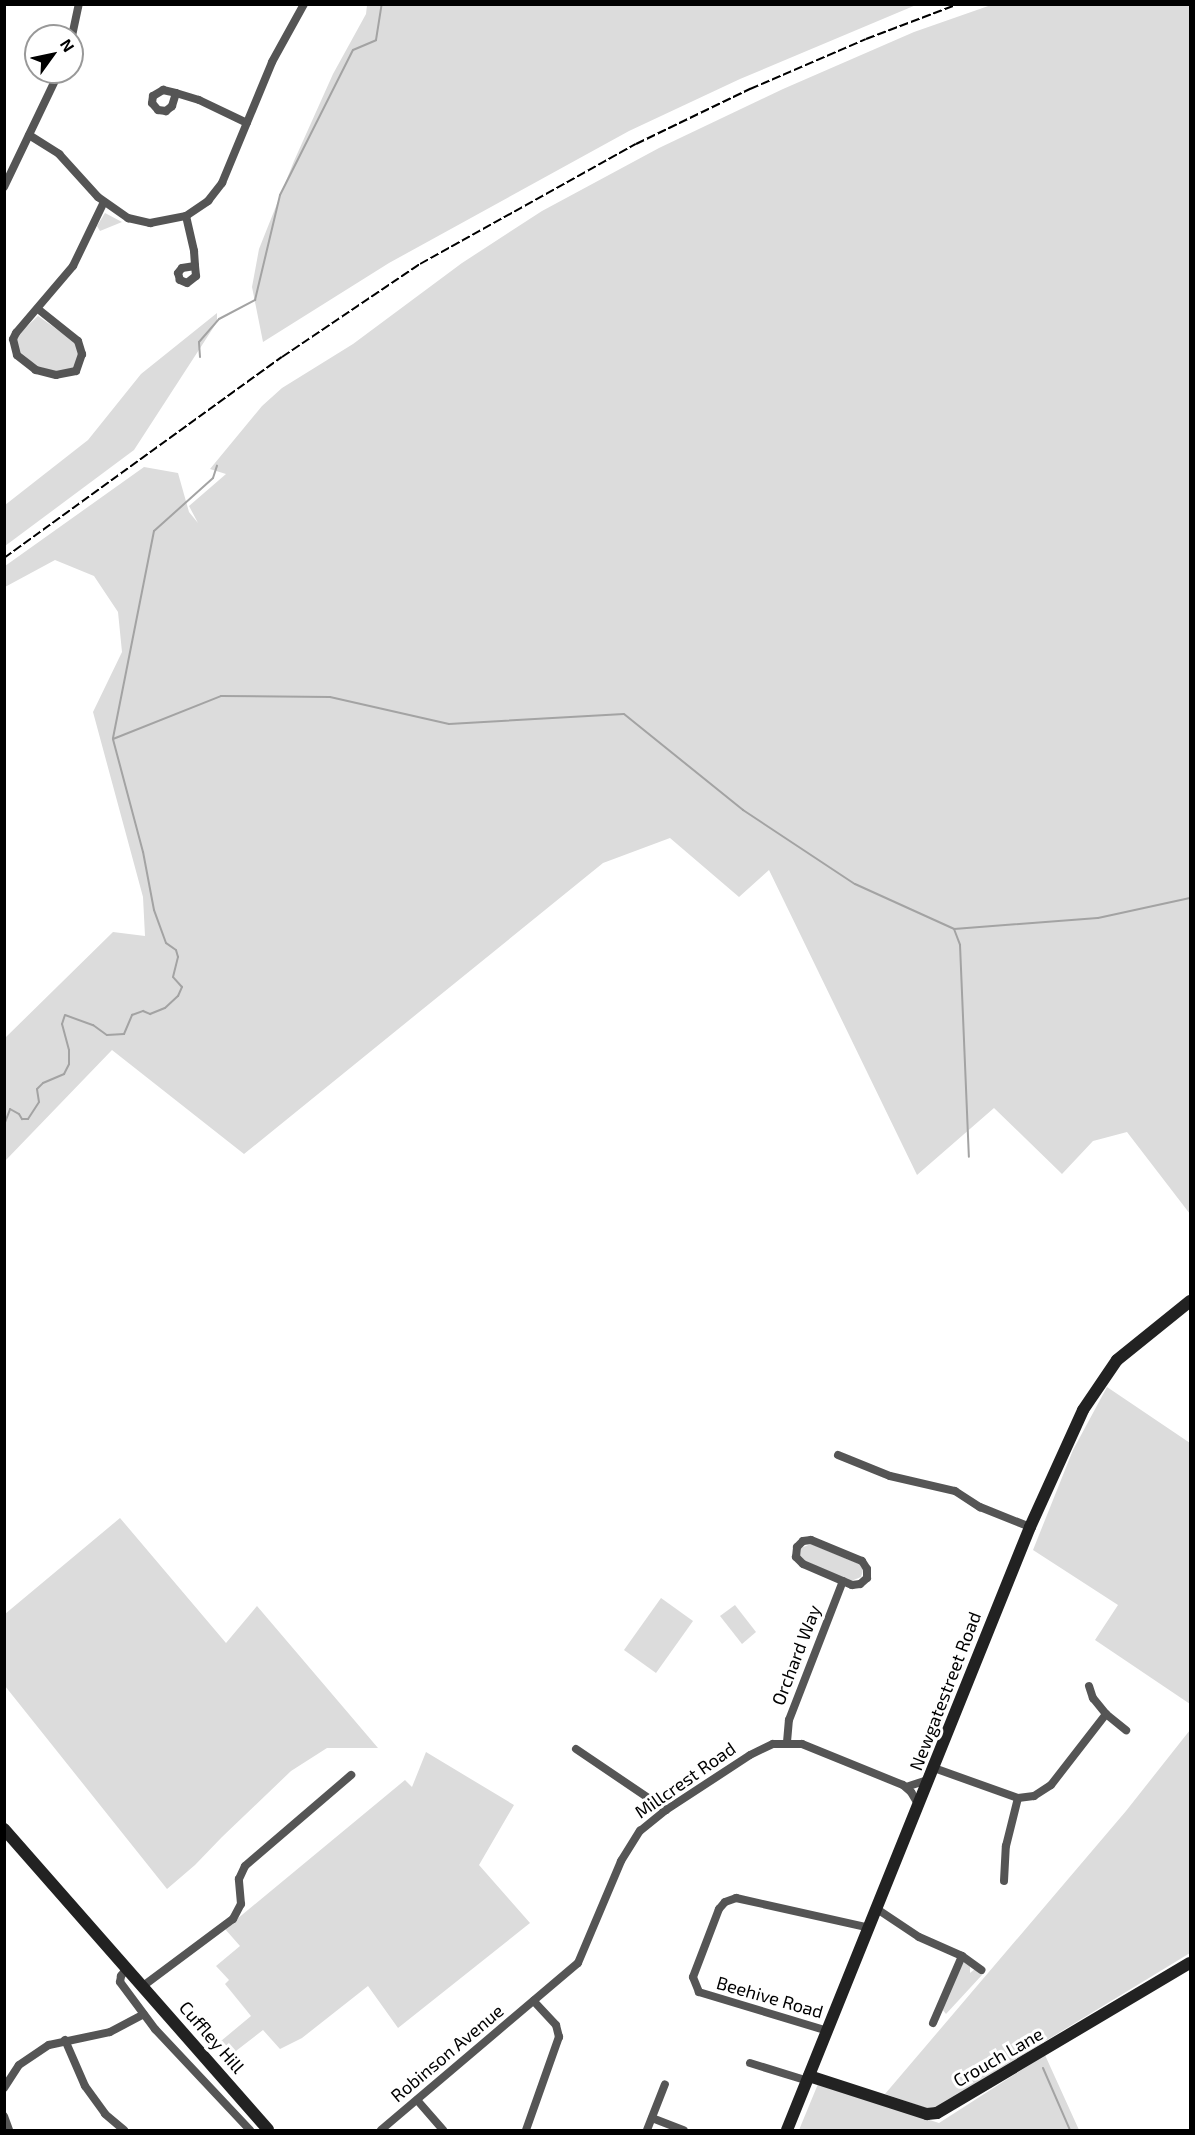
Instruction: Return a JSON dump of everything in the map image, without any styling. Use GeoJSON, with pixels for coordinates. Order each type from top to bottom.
{"type":"FeatureCollection","features":[{"type":"Feature","properties":{"kind":"street"},"geometry":{"type":"LineString","coordinates":[[75,24],[79,4]]}},
{"type":"Feature","properties":{"kind":"street"},"geometry":{"type":"LineString","coordinates":[[29,135],[59,154],[115,211],[138,221],[161,222],[186,216],[208,201],[222,183],[272,62],[304,4]]}},
{"type":"Feature","properties":{"kind":"street"},"geometry":{"type":"LineString","coordinates":[[4,187],[53,84]]}},
{"type":"Feature","properties":{"kind":"street"},"geometry":{"type":"LineString","coordinates":[[176,93],[216,107],[247,123]]}},
{"type":"Feature","properties":{"kind":"street"},"geometry":{"type":"LineString","coordinates":[[38,309],[78,341],[82,354],[76,371],[66,375],[46,373],[27,364],[17,356],[13,339],[73,266],[104,202]]}},
{"type":"Feature","properties":{"kind":"street"},"geometry":{"type":"LineString","coordinates":[[186,216],[195,266]]}},
{"type":"Feature","properties":{"kind":"street","name":"Newgatestreet Road"},"geometry":{"type":"LineString","coordinates":[[787,2130],[1030,1527],[1094,1390],[1117,1360],[1191,1301]]}},
{"type":"Feature","properties":{"kind":"street"},"geometry":{"type":"LineString","coordinates":[[838,1455],[890,1476],[954,1491],[980,1507],[1030,1527]]}},
{"type":"Feature","properties":{"kind":"street"},"geometry":{"type":"LineString","coordinates":[[811,1540],[865,1564],[868,1573],[864,1581],[852,1585],[843,1581],[802,1564],[796,1557],[797,1547],[803,1541],[811,1540]]}},
{"type":"Feature","properties":{"kind":"street","name":"Orchard Way"},"geometry":{"type":"LineString","coordinates":[[787,1742],[789,1720],[843,1581]]}},
{"type":"Feature","properties":{"kind":"street"},"geometry":{"type":"LineString","coordinates":[[1089,1686],[1092,1698],[1106,1714],[1126,1730]]}},
{"type":"Feature","properties":{"kind":"street"},"geometry":{"type":"LineString","coordinates":[[906,1786],[932,1773],[1018,1798],[1034,1796],[1051,1785],[1106,1714]]}},
{"type":"Feature","properties":{"kind":"street"},"geometry":{"type":"LineString","coordinates":[[787,1742],[802,1744],[906,1786],[919,1806]]}},
{"type":"Feature","properties":{"kind":"street","name":"Millcrest Road"},"geometry":{"type":"LineString","coordinates":[[534,2001],[578,1962],[628,1847],[640,1831],[666,1810],[750,1755],[773,1744],[787,1742]]}},
{"type":"Feature","properties":{"kind":"street"},"geometry":{"type":"LineString","coordinates":[[576,1749],[666,1810]]}},
{"type":"Feature","properties":{"kind":"street"},"geometry":{"type":"LineString","coordinates":[[143,1986],[233,1918],[241,1904],[239,1879],[245,1866],[351,1775]]}},
{"type":"Feature","properties":{"kind":"street"},"geometry":{"type":"LineString","coordinates":[[1004,1881],[1006,1846],[1018,1798]]}},
{"type":"Feature","properties":{"kind":"street","name":"Cuffley Hill"},"geometry":{"type":"LineString","coordinates":[[4,1828],[9,1843],[127,1968],[268,2130]]}},
{"type":"Feature","properties":{"kind":"street","name":"Beehive Road"},"geometry":{"type":"LineString","coordinates":[[828,2031],[699,1992],[694,1985],[693,1977],[719,1909],[725,1902],[736,1899],[870,1928]]}},
{"type":"Feature","properties":{"kind":"street"},"geometry":{"type":"LineString","coordinates":[[877,1909],[919,1937],[962,1956],[981,1970]]}},
{"type":"Feature","properties":{"kind":"street"},"geometry":{"type":"LineString","coordinates":[[933,2023],[962,1956]]}},
{"type":"Feature","properties":{"kind":"street","name":"Crouch Lane"},"geometry":{"type":"LineString","coordinates":[[808,2078],[927,2114],[937,2113],[1191,1963]]}},
{"type":"Feature","properties":{"kind":"street","name":"Cuffley Hill"},"geometry":{"type":"LineString","coordinates":[[127,1968],[120,1982],[144,2014],[166,2042],[250,2130]]}},
{"type":"Feature","properties":{"kind":"street"},"geometry":{"type":"LineString","coordinates":[[526,2130],[559,2037],[556,2025],[534,2001]]}},
{"type":"Feature","properties":{"kind":"street","name":"Robinson Avenue"},"geometry":{"type":"LineString","coordinates":[[381,2130],[534,2001]]}},
{"type":"Feature","properties":{"kind":"street"},"geometry":{"type":"LineString","coordinates":[[5,2084],[19,2065],[35,2054],[64,2040],[110,2032],[144,2014]]}},
{"type":"Feature","properties":{"kind":"street"},"geometry":{"type":"LineString","coordinates":[[64,2040],[85,2086],[105,2114],[124,2130]]}},
{"type":"Feature","properties":{"kind":"street"},"geometry":{"type":"LineString","coordinates":[[750,2062],[808,2078]]}},
{"type":"Feature","properties":{"kind":"street"},"geometry":{"type":"LineString","coordinates":[[647,2130],[665,2084]]}},
{"type":"Feature","properties":{"kind":"street"},"geometry":{"type":"LineString","coordinates":[[417,2100],[443,2130]]}},
{"type":"Feature","properties":{"kind":"street"},"geometry":{"type":"LineString","coordinates":[[4,2116],[9,2130]]}},
{"type":"Feature","properties":{"kind":"street"},"geometry":{"type":"LineString","coordinates":[[652,2118],[684,2130]]}},
{"type":"Feature","properties":{"kind":"shaded area"},"geometry":{"type":"Polygon","coordinates":[[[367,4],[916,5],[740,79],[629,131],[389,263],[263,342],[252,287],[259,249],[294,161],[333,74],[366,14],[367,4]]]}},
{"type":"Feature","properties":{"kind":"shaded area"},"geometry":{"type":"Polygon","coordinates":[[[994,4],[1190,5],[1190,1214],[1127,1132],[1093,1141],[1062,1174],[994,1108],[917,1175],[769,870],[739,897],[670,838],[603,863],[244,1154],[112,1050],[5,1161],[5,1038],[113,932],[145,936],[143,897],[93,712],[122,652],[118,612],[94,576],[55,560],[5,587],[5,566],[144,467],[178,473],[189,512],[198,523],[189,506],[226,474],[210,469],[262,406],[282,388],[353,344],[462,263],[542,211],[659,148],[783,89],[914,32],[994,4]]]}},
{"type":"Feature","properties":{"kind":"shaded area"},"geometry":{"type":"Polygon","coordinates":[[[105,213],[122,222],[100,231],[97,226],[105,213]]]}},
{"type":"Feature","properties":{"kind":"shaded area"},"geometry":{"type":"Polygon","coordinates":[[[217,313],[217,322],[134,450],[5,546],[5,505],[88,440],[141,374],[217,313]]]}},
{"type":"Feature","properties":{"kind":"shaded area"},"geometry":{"type":"Polygon","coordinates":[[[38,316],[75,342],[79,355],[73,369],[57,372],[36,366],[17,349],[17,336],[38,316]]]}},
{"type":"Feature","properties":{"kind":"shaded area"},"geometry":{"type":"Polygon","coordinates":[[[1107,1387],[1190,1443],[1190,1704],[1095,1640],[1118,1605],[1033,1550],[1073,1450],[1107,1387]]]}},
{"type":"Feature","properties":{"kind":"shaded area"},"geometry":{"type":"Polygon","coordinates":[[[120,1518],[226,1643],[257,1606],[378,1748],[327,1748],[291,1771],[195,1865],[167,1889],[5,1686],[5,1614],[120,1518]]]}},
{"type":"Feature","properties":{"kind":"shaded area"},"geometry":{"type":"Polygon","coordinates":[[[811,1544],[859,1564],[863,1570],[861,1577],[851,1581],[805,1561],[800,1555],[801,1548],[811,1544]]]}},
{"type":"Feature","properties":{"kind":"shaded area"},"geometry":{"type":"Polygon","coordinates":[[[661,1598],[693,1621],[656,1673],[624,1650],[661,1598]]]}},
{"type":"Feature","properties":{"kind":"shaded area"},"geometry":{"type":"Polygon","coordinates":[[[735,1605],[756,1632],[742,1644],[720,1616],[735,1605]]]}},
{"type":"Feature","properties":{"kind":"shaded area"},"geometry":{"type":"Polygon","coordinates":[[[1190,1730],[1190,1953],[932,2110],[885,2094],[1126,1811],[1190,1730]]]}},
{"type":"Feature","properties":{"kind":"shaded area"},"geometry":{"type":"Polygon","coordinates":[[[426,1752],[514,1805],[479,1865],[530,1923],[398,2028],[368,1986],[302,2038],[280,2049],[263,2030],[232,2054],[221,2041],[251,2016],[225,1984],[229,1980],[216,1966],[240,1946],[225,1929],[405,1780],[412,1787],[426,1752]]]}},
{"type":"Feature","properties":{"kind":"shaded area"},"geometry":{"type":"Polygon","coordinates":[[[964,1961],[970,1966],[970,1973],[975,1969],[982,1975],[946,2014],[942,2009],[964,1961]]]}},
{"type":"Feature","properties":{"kind":"shaded area"},"geometry":{"type":"Polygon","coordinates":[[[1045,2055],[1079,2130],[799,2130],[818,2084],[939,2123],[1045,2055]]]}},
{"type":"Feature","properties":{"kind":"waterway"},"geometry":{"type":"LineString","coordinates":[[200,357],[199,342],[219,319],[255,300],[280,195],[353,50],[376,40],[382,4]]}},
{"type":"Feature","properties":{"kind":"waterway"},"geometry":{"type":"LineString","coordinates":[[113,738],[154,531],[213,478],[217,466]]}},
{"type":"Feature","properties":{"kind":"waterway"},"geometry":{"type":"LineString","coordinates":[[4,1125],[10,1109],[19,1114],[22,1119],[28,1119],[39,1102],[37,1089],[43,1083],[64,1074],[69,1064],[69,1050],[62,1024],[65,1015],[93,1025],[107,1035],[124,1034],[132,1015],[143,1011],[150,1014],[165,1008],[178,996],[182,987],[173,977],[178,957],[176,950],[166,943],[154,910],[143,852],[113,739],[221,696],[330,697],[449,724],[624,714],[743,810],[855,884],[954,929],[1098,918],[1190,898]]}},
{"type":"Feature","properties":{"kind":"waterway"},"geometry":{"type":"LineString","coordinates":[[954,929],[960,945],[969,1157]]}},
{"type":"Feature","properties":{"kind":"waterway"},"geometry":{"type":"LineString","coordinates":[[1043,2068],[1070,2130]]}},
{"type":"Feature","properties":{"kind":"railway"},"geometry":{"type":"LineString","coordinates":[[4,558],[282,357],[420,264],[636,144],[750,89],[866,39],[958,4]]}}]}
